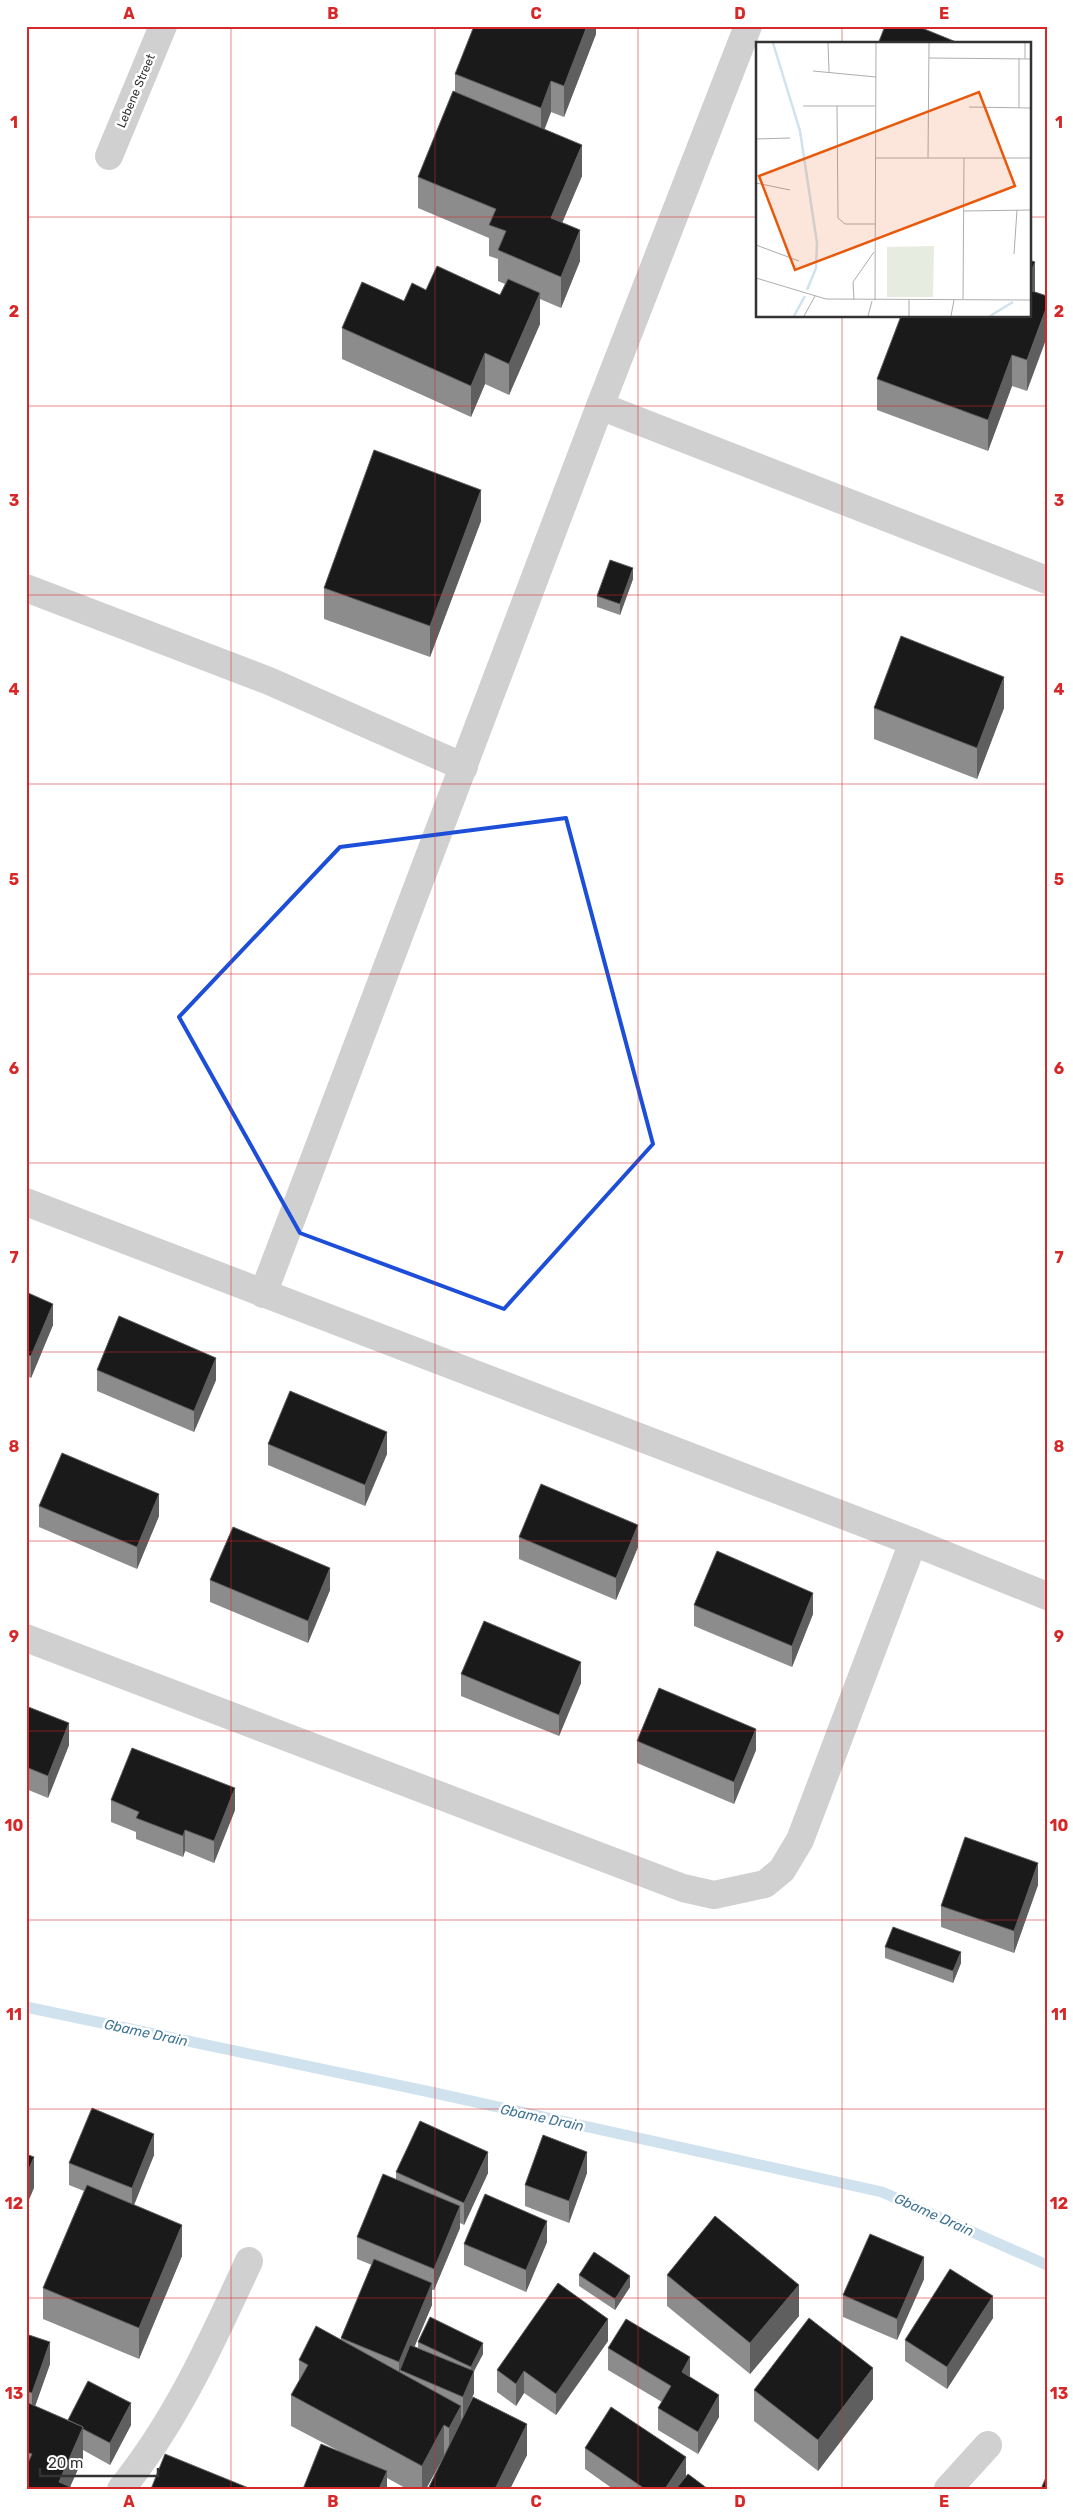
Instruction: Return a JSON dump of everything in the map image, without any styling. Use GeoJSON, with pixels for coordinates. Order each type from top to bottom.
{"type":"FeatureCollection","features":[{"type":"Feature","properties":{"kind":"street","name":"Lebene Street"},"geometry":{"type":"LineString","coordinates":[[109,156],[163,26]]}},
{"type":"Feature","properties":{"kind":"street"},"geometry":{"type":"LineString","coordinates":[[263,1294],[600,406],[748,26]]}},
{"type":"Feature","properties":{"kind":"street"},"geometry":{"type":"LineString","coordinates":[[600,406],[1047,580]]}},
{"type":"Feature","properties":{"kind":"street"},"geometry":{"type":"LineString","coordinates":[[26,588],[269,681],[464,767]]}},
{"type":"Feature","properties":{"kind":"street"},"geometry":{"type":"LineString","coordinates":[[26,1202],[914,1542],[1047,1596]]}},
{"type":"Feature","properties":{"kind":"street"},"geometry":{"type":"LineString","coordinates":[[26,1638],[683,1888],[714,1895],[765,1884],[782,1870],[800,1840],[914,1542]]}},
{"type":"Feature","properties":{"kind":"street"},"geometry":{"type":"LineString","coordinates":[[121,2489],[145,2459],[199,2371],[249,2261]]}},
{"type":"Feature","properties":{"kind":"street"},"geometry":{"type":"LineString","coordinates":[[948,2489],[988,2445]]}},
{"type":"Feature","properties":{"kind":"highlighted area"},"geometry":{"type":"Polygon","coordinates":[[[566,818],[653,1144],[504,1309],[300,1233],[179,1017],[340,847],[566,818]]]}},
{"type":"Feature","properties":{"kind":"building"},"geometry":{"type":"Polygon","coordinates":[[[474,26],[587,26],[564,86],[551,81],[541,108],[455,74],[474,26]]]}},
{"type":"Feature","properties":{"kind":"building"},"geometry":{"type":"Polygon","coordinates":[[[885,26],[917,26],[956,42],[879,42],[885,26]]]}},
{"type":"Feature","properties":{"kind":"building"},"geometry":{"type":"Polygon","coordinates":[[[453,91],[582,145],[551,218],[580,230],[561,277],[498,250],[506,231],[489,225],[496,209],[418,177],[453,91]]]}},
{"type":"Feature","properties":{"kind":"building"},"geometry":{"type":"Polygon","coordinates":[[[1030,260],[1035,262],[1030,274],[1030,260]]]}},
{"type":"Feature","properties":{"kind":"building"},"geometry":{"type":"Polygon","coordinates":[[[437,266],[500,295],[508,279],[540,293],[509,364],[485,353],[471,386],[342,328],[362,282],[404,301],[412,283],[426,290],[437,266]]]}},
{"type":"Feature","properties":{"kind":"building"},"geometry":{"type":"Polygon","coordinates":[[[1030,290],[1047,296],[1047,306],[1027,360],[1012,355],[988,420],[877,379],[900,318],[1030,318],[1030,290]]]}},
{"type":"Feature","properties":{"kind":"building"},"geometry":{"type":"Polygon","coordinates":[[[374,450],[481,490],[430,626],[324,588],[374,450]]]}},
{"type":"Feature","properties":{"kind":"building"},"geometry":{"type":"Polygon","coordinates":[[[610,560],[633,568],[620,604],[597,596],[610,560]]]}},
{"type":"Feature","properties":{"kind":"building"},"geometry":{"type":"Polygon","coordinates":[[[901,636],[1004,677],[977,748],[874,708],[901,636]]]}},
{"type":"Feature","properties":{"kind":"building"},"geometry":{"type":"Polygon","coordinates":[[[26,1292],[53,1304],[31,1356],[26,1354],[26,1292]]]}},
{"type":"Feature","properties":{"kind":"building"},"geometry":{"type":"Polygon","coordinates":[[[119,1316],[216,1358],[194,1411],[97,1370],[119,1316]]]}},
{"type":"Feature","properties":{"kind":"building"},"geometry":{"type":"Polygon","coordinates":[[[290,1391],[387,1432],[365,1485],[268,1444],[290,1391]]]}},
{"type":"Feature","properties":{"kind":"building"},"geometry":{"type":"Polygon","coordinates":[[[62,1453],[159,1494],[137,1547],[39,1506],[62,1453]]]}},
{"type":"Feature","properties":{"kind":"building"},"geometry":{"type":"Polygon","coordinates":[[[541,1484],[638,1525],[616,1578],[519,1537],[541,1484]]]}},
{"type":"Feature","properties":{"kind":"building"},"geometry":{"type":"Polygon","coordinates":[[[233,1527],[330,1568],[308,1621],[210,1580],[233,1527]]]}},
{"type":"Feature","properties":{"kind":"building"},"geometry":{"type":"Polygon","coordinates":[[[717,1551],[813,1593],[792,1646],[694,1605],[717,1551]]]}},
{"type":"Feature","properties":{"kind":"building"},"geometry":{"type":"Polygon","coordinates":[[[484,1621],[581,1662],[559,1715],[461,1674],[484,1621]]]}},
{"type":"Feature","properties":{"kind":"building"},"geometry":{"type":"Polygon","coordinates":[[[659,1688],[756,1729],[734,1782],[637,1741],[659,1688]]]}},
{"type":"Feature","properties":{"kind":"building"},"geometry":{"type":"Polygon","coordinates":[[[26,1706],[69,1723],[48,1776],[26,1767],[26,1706]]]}},
{"type":"Feature","properties":{"kind":"building"},"geometry":{"type":"Polygon","coordinates":[[[132,1748],[235,1788],[214,1841],[185,1830],[183,1836],[136,1818],[139,1812],[111,1800],[132,1748]]]}},
{"type":"Feature","properties":{"kind":"building"},"geometry":{"type":"Polygon","coordinates":[[[965,1837],[1038,1863],[1014,1931],[941,1906],[965,1837]]]}},
{"type":"Feature","properties":{"kind":"building"},"geometry":{"type":"Polygon","coordinates":[[[893,1927],[961,1952],[953,1971],[885,1947],[893,1927]]]}},
{"type":"Feature","properties":{"kind":"building"},"geometry":{"type":"Polygon","coordinates":[[[92,2108],[154,2134],[132,2188],[69,2163],[92,2108]]]}},
{"type":"Feature","properties":{"kind":"building"},"geometry":{"type":"Polygon","coordinates":[[[420,2121],[488,2152],[464,2203],[396,2172],[420,2121]]]}},
{"type":"Feature","properties":{"kind":"building"},"geometry":{"type":"Polygon","coordinates":[[[543,2135],[587,2152],[569,2201],[525,2185],[543,2135]]]}},
{"type":"Feature","properties":{"kind":"building"},"geometry":{"type":"Polygon","coordinates":[[[26,2154],[34,2157],[26,2176],[26,2154]]]}},
{"type":"Feature","properties":{"kind":"building"},"geometry":{"type":"Polygon","coordinates":[[[383,2174],[460,2206],[434,2269],[357,2237],[383,2174]]]}},
{"type":"Feature","properties":{"kind":"building"},"geometry":{"type":"Polygon","coordinates":[[[87,2185],[182,2225],[139,2328],[43,2288],[87,2185]]]}},
{"type":"Feature","properties":{"kind":"building"},"geometry":{"type":"Polygon","coordinates":[[[485,2194],[547,2221],[526,2270],[464,2244],[485,2194]]]}},
{"type":"Feature","properties":{"kind":"building"},"geometry":{"type":"Polygon","coordinates":[[[715,2216],[799,2285],[750,2343],[667,2275],[715,2216]]]}},
{"type":"Feature","properties":{"kind":"building"},"geometry":{"type":"Polygon","coordinates":[[[870,2234],[924,2257],[897,2319],[843,2295],[870,2234]]]}},
{"type":"Feature","properties":{"kind":"building"},"geometry":{"type":"Polygon","coordinates":[[[594,2252],[630,2276],[615,2299],[579,2275],[594,2252]]]}},
{"type":"Feature","properties":{"kind":"building"},"geometry":{"type":"Polygon","coordinates":[[[374,2259],[432,2283],[399,2362],[341,2338],[374,2259]]]}},
{"type":"Feature","properties":{"kind":"building"},"geometry":{"type":"Polygon","coordinates":[[[950,2269],[993,2296],[947,2367],[905,2340],[950,2269]]]}},
{"type":"Feature","properties":{"kind":"building"},"geometry":{"type":"Polygon","coordinates":[[[558,2283],[608,2319],[556,2394],[524,2371],[516,2384],[497,2370],[558,2283]]]}},
{"type":"Feature","properties":{"kind":"building"},"geometry":{"type":"Polygon","coordinates":[[[430,2317],[483,2343],[471,2367],[418,2342],[430,2317]]]}},
{"type":"Feature","properties":{"kind":"building"},"geometry":{"type":"Polygon","coordinates":[[[809,2318],[873,2368],[818,2440],[754,2390],[809,2318]]]}},
{"type":"Feature","properties":{"kind":"building"},"geometry":{"type":"Polygon","coordinates":[[[626,2319],[690,2357],[682,2372],[719,2395],[698,2432],[658,2408],[671,2386],[608,2348],[626,2319]]]}},
{"type":"Feature","properties":{"kind":"building"},"geometry":{"type":"Polygon","coordinates":[[[316,2326],[461,2406],[449,2428],[444,2425],[422,2466],[291,2395],[308,2365],[299,2360],[316,2326]]]}},
{"type":"Feature","properties":{"kind":"building"},"geometry":{"type":"Polygon","coordinates":[[[26,2334],[50,2342],[32,2393],[26,2391],[26,2334]]]}},
{"type":"Feature","properties":{"kind":"building"},"geometry":{"type":"Polygon","coordinates":[[[410,2345],[474,2371],[463,2397],[400,2370],[410,2345]]]}},
{"type":"Feature","properties":{"kind":"building"},"geometry":{"type":"Polygon","coordinates":[[[88,2381],[131,2403],[110,2443],[68,2420],[88,2381]]]}},
{"type":"Feature","properties":{"kind":"building"},"geometry":{"type":"Polygon","coordinates":[[[473,2397],[527,2424],[495,2489],[428,2489],[473,2397]]]}},
{"type":"Feature","properties":{"kind":"building"},"geometry":{"type":"Polygon","coordinates":[[[26,2402],[83,2427],[59,2482],[75,2489],[26,2489],[26,2467],[32,2454],[26,2452],[26,2402]]]}},
{"type":"Feature","properties":{"kind":"building"},"geometry":{"type":"Polygon","coordinates":[[[611,2407],[686,2457],[665,2489],[645,2489],[585,2448],[611,2407]]]}},
{"type":"Feature","properties":{"kind":"building"},"geometry":{"type":"Polygon","coordinates":[[[321,2444],[387,2471],[379,2489],[303,2489],[321,2444]]]}},
{"type":"Feature","properties":{"kind":"building"},"geometry":{"type":"Polygon","coordinates":[[[165,2454],[251,2489],[151,2489],[165,2454]]]}},
{"type":"Feature","properties":{"kind":"building"},"geometry":{"type":"Polygon","coordinates":[[[688,2474],[708,2489],[676,2489],[688,2474]]]}},
{"type":"Feature","properties":{"kind":"building"},"geometry":{"type":"Polygon","coordinates":[[[1047,2475],[1047,2489],[1041,2489],[1047,2475]]]}},
{"type":"Feature","properties":{"kind":"waterway","name":"Gbame Drain"},"geometry":{"type":"LineString","coordinates":[[26,2007],[435,2093],[882,2192],[1047,2265]]}}]}
